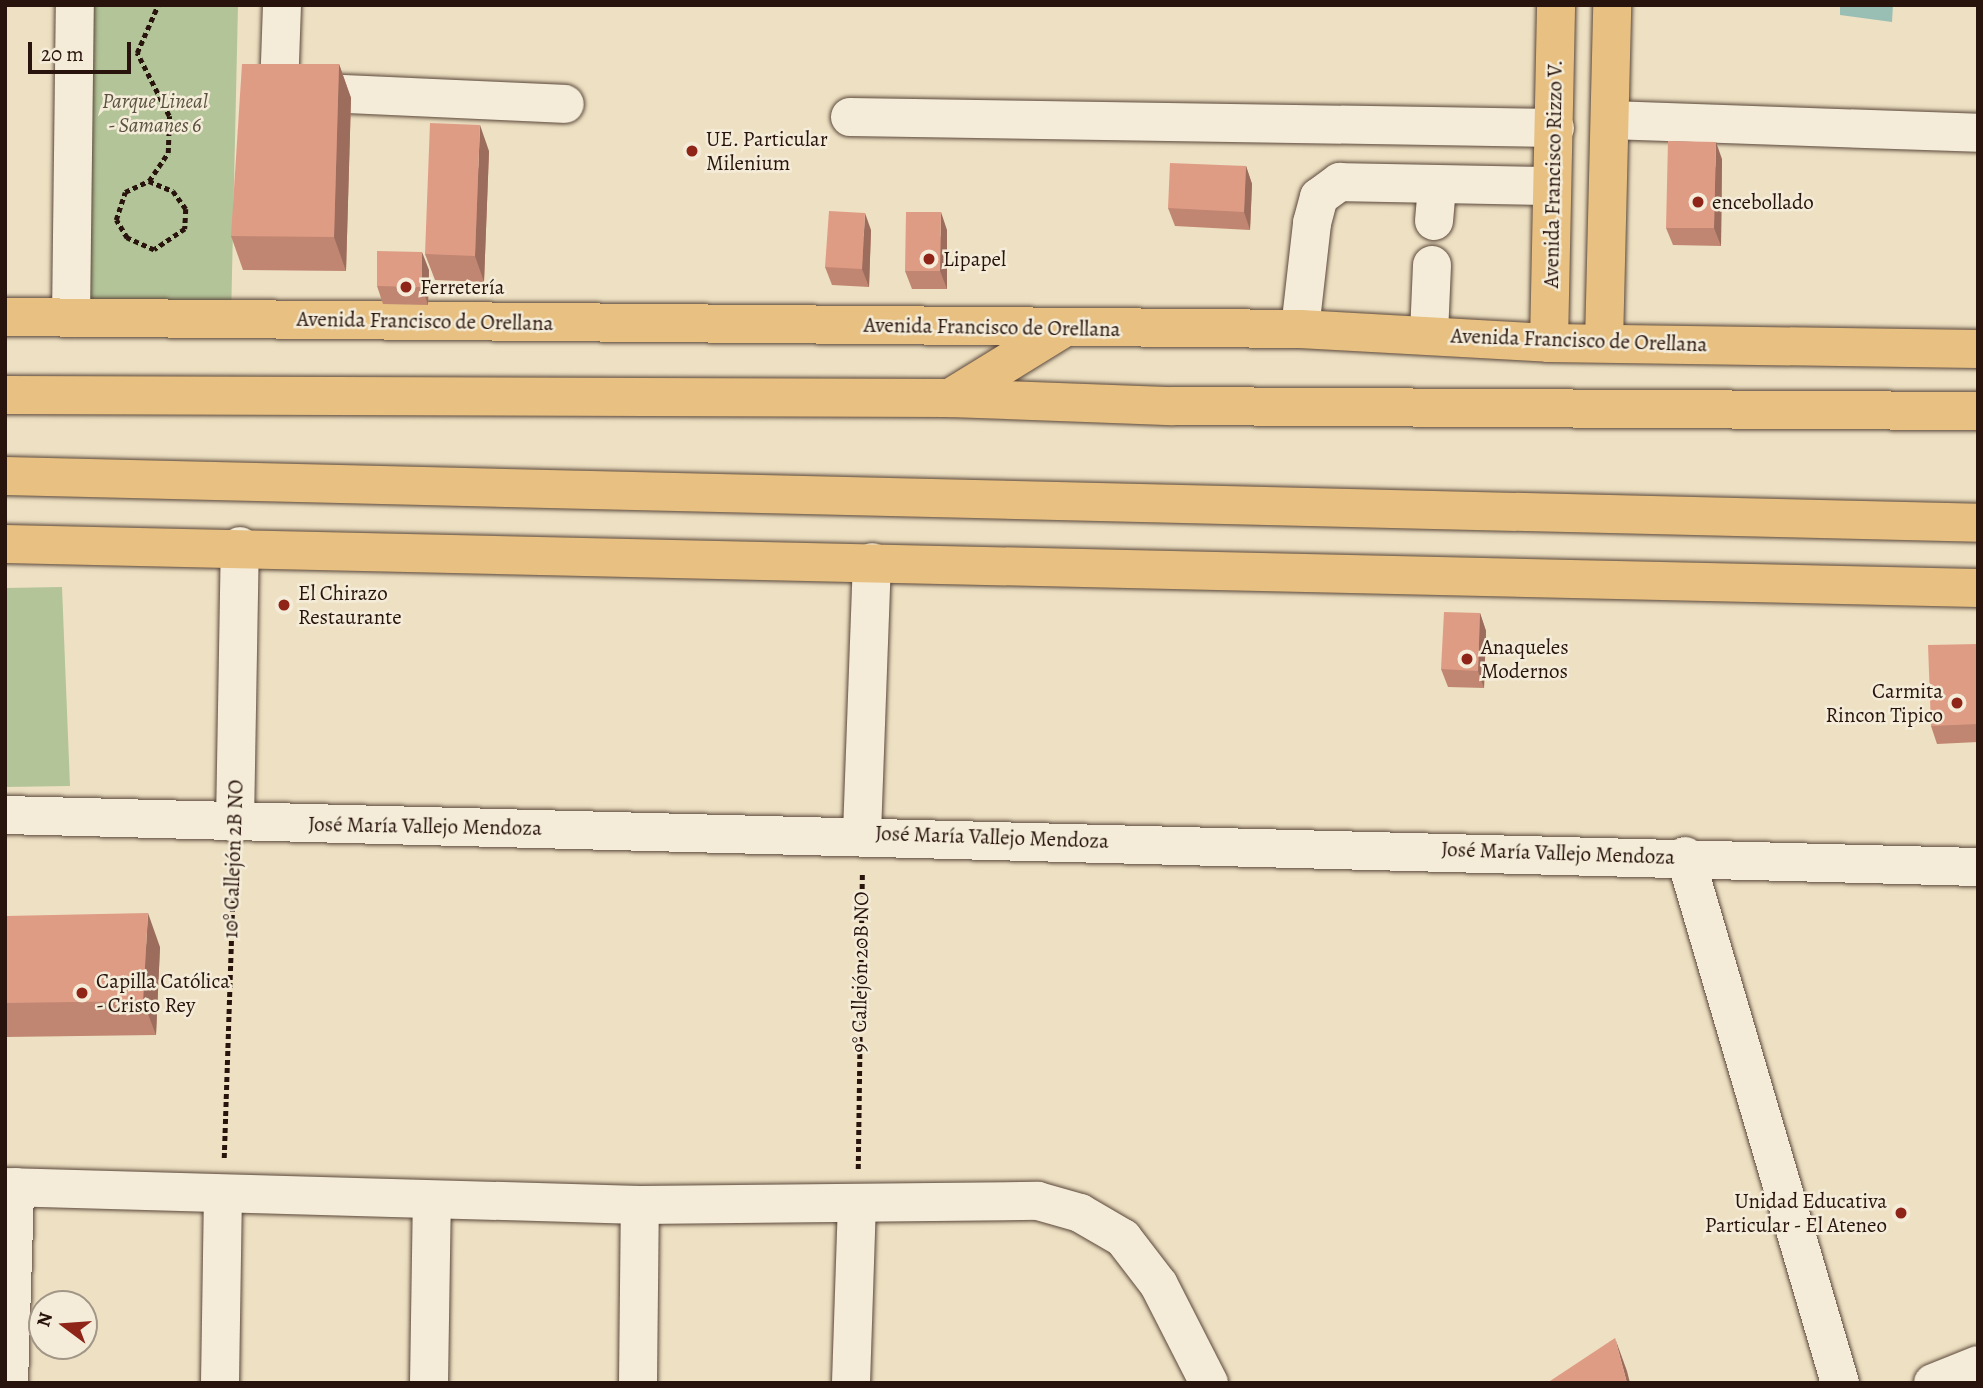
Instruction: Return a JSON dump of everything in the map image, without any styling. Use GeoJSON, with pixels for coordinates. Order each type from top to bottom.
{"type":"FeatureCollection","features":[{"type":"Feature","properties":{"kind":"main road","name":"Avenida Francisco Rizzo V."},"geometry":{"type":"LineString","coordinates":[[1549,343],[1556,5]]}},
{"type":"Feature","properties":{"kind":"main road"},"geometry":{"type":"LineString","coordinates":[[1604,342],[1612,5]]}},
{"type":"Feature","properties":{"kind":"main road","name":"Avenida Francisco de Orellana"},"geometry":{"type":"LineString","coordinates":[[5,317],[1300,329],[1429,334],[1549,343],[1978,349]]}},
{"type":"Feature","properties":{"kind":"main road"},"geometry":{"type":"LineString","coordinates":[[950,398],[1064,328]]}},
{"type":"Feature","properties":{"kind":"main road"},"geometry":{"type":"LineString","coordinates":[[5,396],[950,398],[1173,406],[1978,411]]}},
{"type":"Feature","properties":{"kind":"main road"},"geometry":{"type":"LineString","coordinates":[[5,477],[1978,523]]}},
{"type":"Feature","properties":{"kind":"main road"},"geometry":{"type":"LineString","coordinates":[[5,544],[240,546],[1978,588]]}},
{"type":"Feature","properties":{"kind":"street"},"geometry":{"type":"LineString","coordinates":[[71,318],[75,5]]}},
{"type":"Feature","properties":{"kind":"street"},"geometry":{"type":"LineString","coordinates":[[282,5],[279,91],[565,104]]}},
{"type":"Feature","properties":{"kind":"street"},"geometry":{"type":"LineString","coordinates":[[850,117],[1555,128]]}},
{"type":"Feature","properties":{"kind":"street"},"geometry":{"type":"LineString","coordinates":[[1610,120],[1978,133]]}},
{"type":"Feature","properties":{"kind":"street"},"geometry":{"type":"LineString","coordinates":[[1300,329],[1319,197],[1340,181],[1552,186]]}},
{"type":"Feature","properties":{"kind":"street"},"geometry":{"type":"LineString","coordinates":[[1434,221],[1437,184]]}},
{"type":"Feature","properties":{"kind":"street"},"geometry":{"type":"LineString","coordinates":[[1429,334],[1432,265]]}},
{"type":"Feature","properties":{"kind":"street","name":"10° Callejón 2B NO"},"geometry":{"type":"LineString","coordinates":[[235,823],[240,546]]}},
{"type":"Feature","properties":{"kind":"street"},"geometry":{"type":"LineString","coordinates":[[862,834],[872,562]]}},
{"type":"Feature","properties":{"kind":"street","name":"José María Vallejo Mendoza"},"geometry":{"type":"LineString","coordinates":[[5,815],[235,823],[862,834],[1685,856],[1978,867]]}},
{"type":"Feature","properties":{"kind":"street"},"geometry":{"type":"LineString","coordinates":[[1685,856],[1840,1383]]}},
{"type":"Feature","properties":{"kind":"street"},"geometry":{"type":"LineString","coordinates":[[9,1383],[10,1187],[432,1202],[640,1205],[857,1206],[1038,1201],[1080,1213],[1123,1238],[1158,1284],[1209,1383]]}},
{"type":"Feature","properties":{"kind":"street"},"geometry":{"type":"LineString","coordinates":[[220,1383],[223,1194]]}},
{"type":"Feature","properties":{"kind":"street"},"geometry":{"type":"LineString","coordinates":[[429,1383],[432,1202]]}},
{"type":"Feature","properties":{"kind":"street"},"geometry":{"type":"LineString","coordinates":[[638,1383],[640,1205]]}},
{"type":"Feature","properties":{"kind":"street"},"geometry":{"type":"LineString","coordinates":[[851,1383],[857,1206]]}},
{"type":"Feature","properties":{"kind":"street"},"geometry":{"type":"LineString","coordinates":[[1933,1383],[1978,1364]]}},
{"type":"Feature","properties":{"kind":"path"},"geometry":{"type":"LineString","coordinates":[[149,181],[173,191],[186,209],[185,229],[154,250],[127,238],[116,220],[125,192],[149,181],[167,153],[169,116],[137,52],[158,5]]}},
{"type":"Feature","properties":{"kind":"path","name":"10° Callejón 2B NO"},"geometry":{"type":"LineString","coordinates":[[223,1194],[235,823]]}},
{"type":"Feature","properties":{"kind":"path","name":"9° Callejón 20B NO"},"geometry":{"type":"LineString","coordinates":[[857,1206],[862,834]]}},
{"type":"Feature","properties":{"kind":"green space","name":"Parque Lineal - Samanes 6"},"geometry":{"type":"Polygon","coordinates":[[[75,5],[238,5],[231,319],[71,318],[75,5]]]}},
{"type":"Feature","properties":{"kind":"green space"},"geometry":{"type":"Polygon","coordinates":[[[62,587],[70,786],[5,787],[5,588],[62,587]]]}},
{"type":"Feature","properties":{"kind":"water"},"geometry":{"type":"Polygon","coordinates":[[[1840,5],[1893,5],[1892,22],[1840,15],[1840,5]]]}},
{"type":"Feature","properties":{"kind":"building"},"geometry":{"type":"Polygon","coordinates":[[[242,64],[339,64],[334,237],[231,236],[242,64]]]}},
{"type":"Feature","properties":{"kind":"building"},"geometry":{"type":"Polygon","coordinates":[[[430,123],[480,125],[475,256],[425,254],[430,123]]]}},
{"type":"Feature","properties":{"kind":"building","name":"encebollado"},"geometry":{"type":"Polygon","coordinates":[[[1668,141],[1716,142],[1714,228],[1666,228],[1668,141]]]}},
{"type":"Feature","properties":{"kind":"building"},"geometry":{"type":"Polygon","coordinates":[[[1170,163],[1246,166],[1244,212],[1168,208],[1170,163]]]}},
{"type":"Feature","properties":{"kind":"building"},"geometry":{"type":"Polygon","coordinates":[[[829,211],[865,213],[862,269],[825,267],[829,211]]]}},
{"type":"Feature","properties":{"kind":"building"},"geometry":{"type":"Polygon","coordinates":[[[906,212],[941,212],[940,271],[905,271],[906,212]]]}},
{"type":"Feature","properties":{"kind":"building"},"geometry":{"type":"Polygon","coordinates":[[[377,251],[422,252],[422,287],[377,286],[377,251]]]}},
{"type":"Feature","properties":{"kind":"building"},"geometry":{"type":"Polygon","coordinates":[[[1444,612],[1480,613],[1478,671],[1441,669],[1444,612]]]}},
{"type":"Feature","properties":{"kind":"building","name":"Carmita Rincon Tipico"},"geometry":{"type":"Polygon","coordinates":[[[1978,644],[1978,724],[1931,726],[1928,645],[1978,644]]]}},
{"type":"Feature","properties":{"kind":"building"},"geometry":{"type":"Polygon","coordinates":[[[148,913],[143,1001],[5,1003],[5,916],[148,913]]]}},
{"type":"Feature","properties":{"kind":"building"},"geometry":{"type":"Polygon","coordinates":[[[1615,1338],[1627,1383],[1547,1383],[1615,1338]]]}},
{"type":"Feature","properties":{"kind":"place","name":"UE. Particular Milenium"},"geometry":{"type":"Point","coordinates":[692,151]}},
{"type":"Feature","properties":{"kind":"place","name":"encebollado"},"geometry":{"type":"Point","coordinates":[1698,202]}},
{"type":"Feature","properties":{"kind":"place","name":"Lipapel"},"geometry":{"type":"Point","coordinates":[929,259]}},
{"type":"Feature","properties":{"kind":"place","name":"Ferretería"},"geometry":{"type":"Point","coordinates":[406,287]}},
{"type":"Feature","properties":{"kind":"place","name":"El Chirazo Restaurante"},"geometry":{"type":"Point","coordinates":[284,605]}},
{"type":"Feature","properties":{"kind":"place","name":"Anaqueles Modernos"},"geometry":{"type":"Point","coordinates":[1467,659]}},
{"type":"Feature","properties":{"kind":"place","name":"Carmita Rincon Tipico"},"geometry":{"type":"Point","coordinates":[1957,703]}},
{"type":"Feature","properties":{"kind":"place","name":"Capilla Católica - Cristo Rey"},"geometry":{"type":"Point","coordinates":[82,993]}},
{"type":"Feature","properties":{"kind":"place","name":"Unidad Educativa Particular - El Ateneo"},"geometry":{"type":"Point","coordinates":[1901,1213]}}]}
